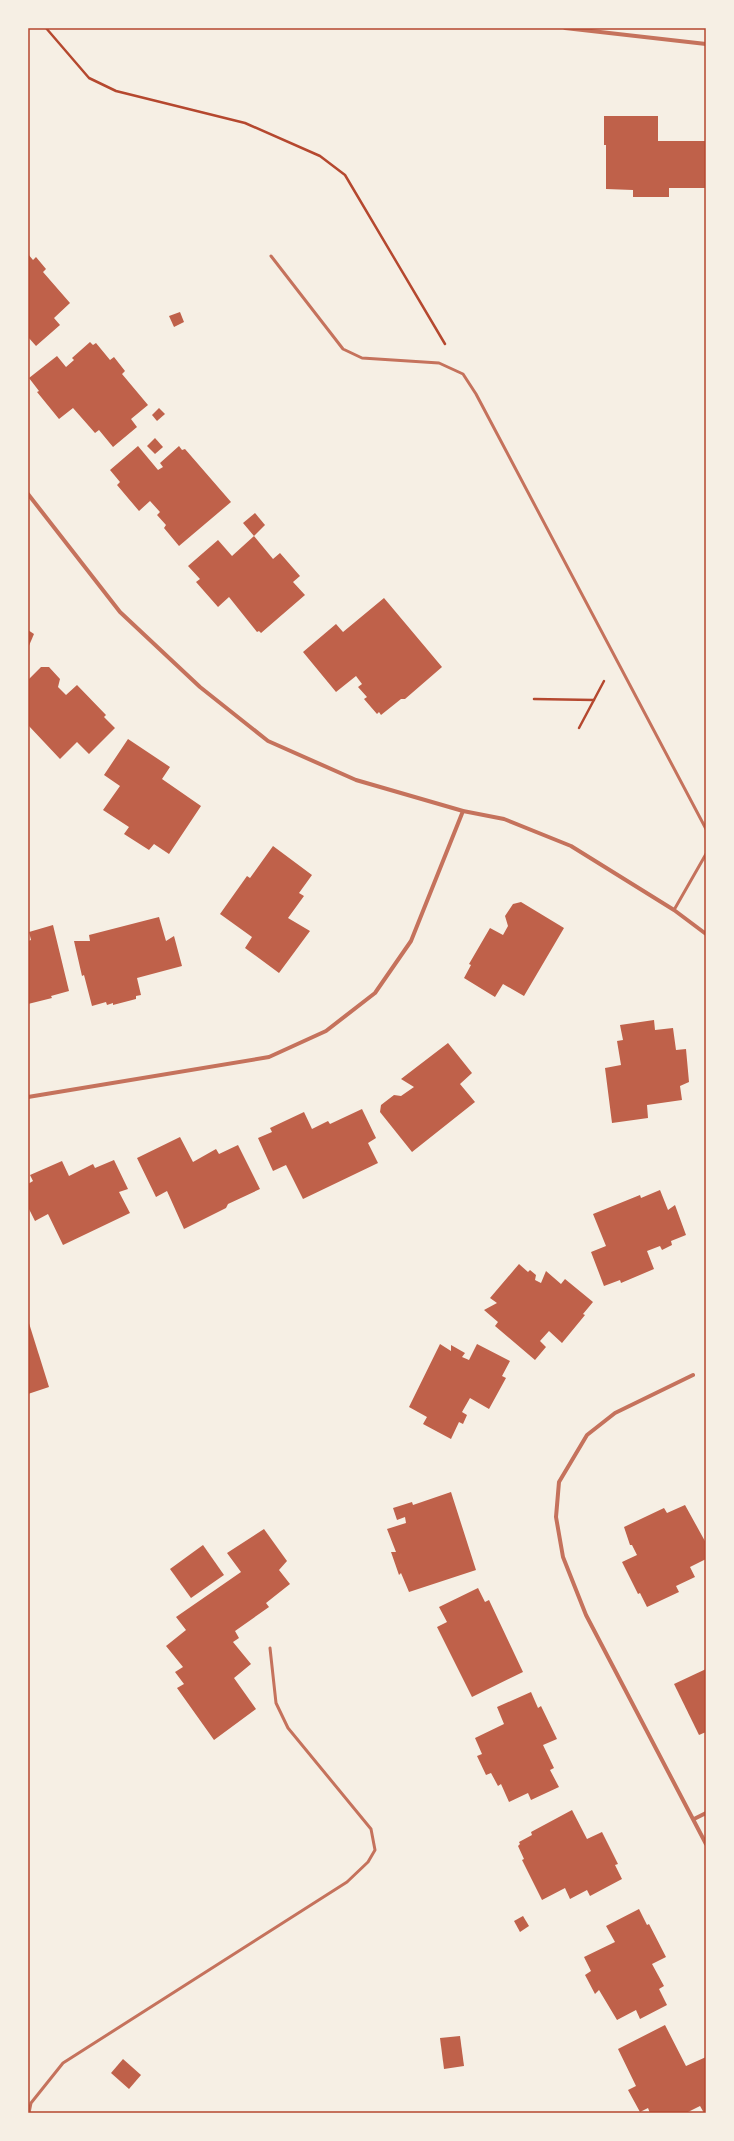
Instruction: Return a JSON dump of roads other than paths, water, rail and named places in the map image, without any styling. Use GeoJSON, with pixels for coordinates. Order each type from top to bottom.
{"type":"FeatureCollection","features":[{"type":"Feature","properties":{"kind":"street"},"geometry":{"type":"LineString","coordinates":[[565,28],[706,44]]}},
{"type":"Feature","properties":{"kind":"street"},"geometry":{"type":"LineString","coordinates":[[28,494],[120,612],[200,687],[268,741],[356,780],[463,811],[504,819],[571,846],[674,910],[706,934]]}},
{"type":"Feature","properties":{"kind":"street"},"geometry":{"type":"LineString","coordinates":[[28,1097],[269,1057],[326,1031],[375,993],[411,941],[463,811]]}},
{"type":"Feature","properties":{"kind":"street"},"geometry":{"type":"LineString","coordinates":[[693,1375],[615,1413],[587,1436],[559,1482],[556,1516],[563,1557],[586,1615],[706,1844]]}},
{"type":"Feature","properties":{"kind":"street"},"geometry":{"type":"LineString","coordinates":[[694,1819],[706,1813]]}},
{"type":"Feature","properties":{"kind":"lane"},"geometry":{"type":"LineString","coordinates":[[271,256],[343,349],[362,358],[439,363],[463,374],[476,394],[706,829]]}},
{"type":"Feature","properties":{"kind":"lane"},"geometry":{"type":"LineString","coordinates":[[674,910],[706,854]]}},
{"type":"Feature","properties":{"kind":"lane"},"geometry":{"type":"LineString","coordinates":[[29,2113],[31,2103],[63,2064],[347,1882],[368,1862],[372,1856],[375,1850],[371,1829],[288,1728],[279,1710],[276,1703],[270,1648]]}}]}
